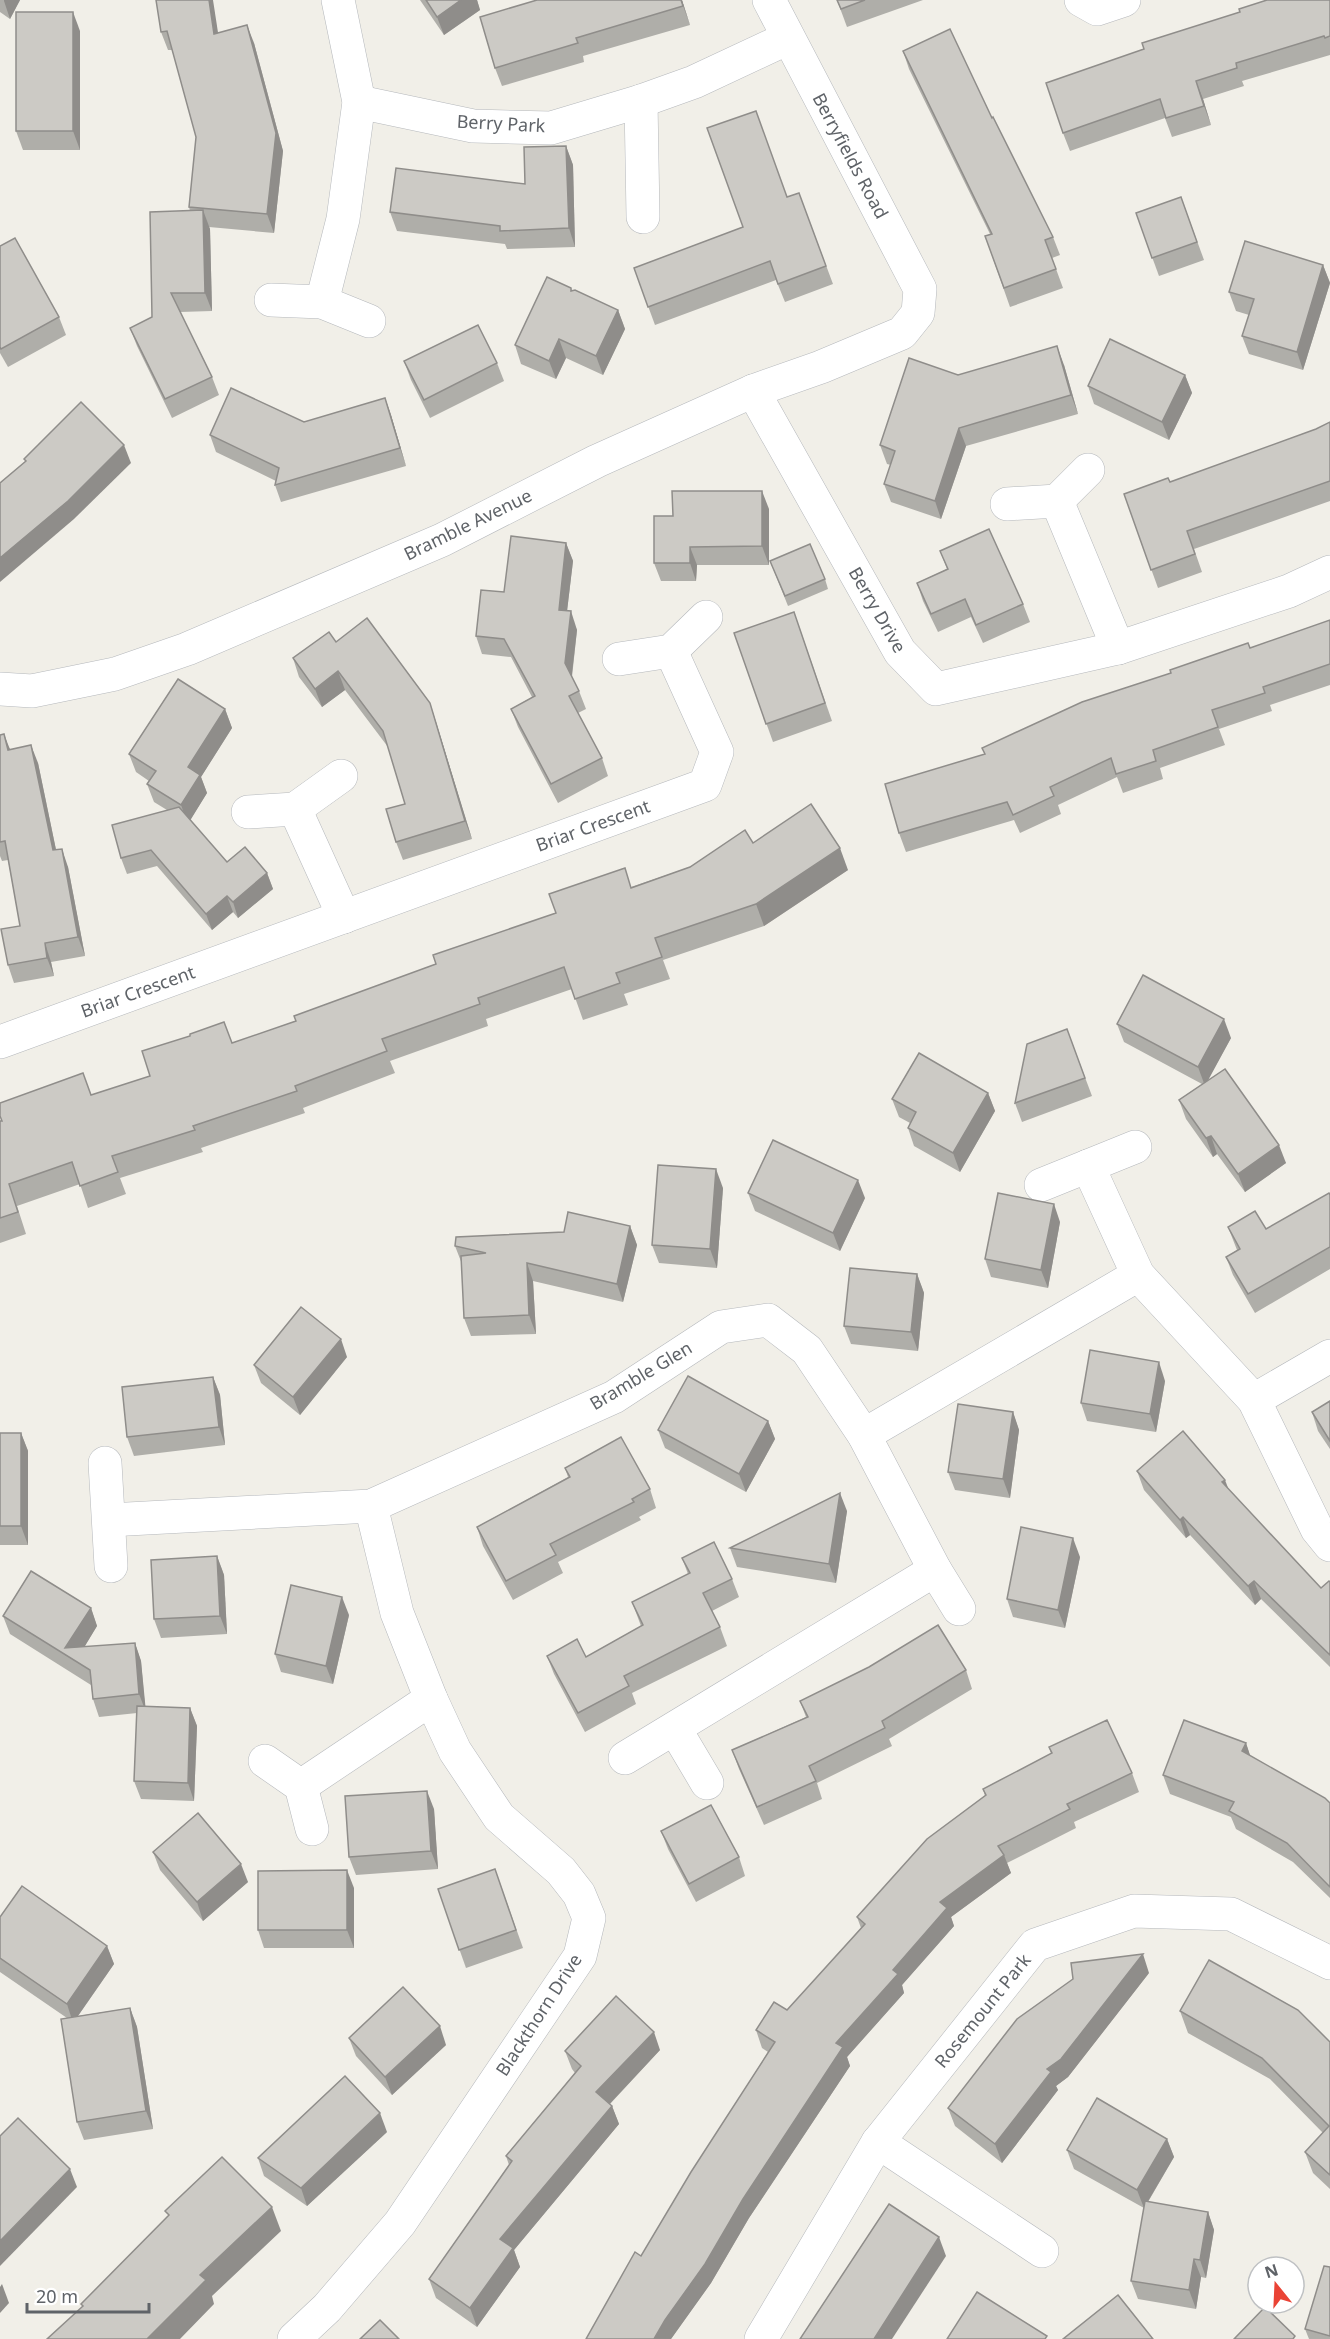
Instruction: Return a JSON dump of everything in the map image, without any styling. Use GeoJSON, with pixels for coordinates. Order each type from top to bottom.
{"type":"FeatureCollection","features":[{"type":"Feature","properties":{"kind":"street"},"geometry":{"type":"LineString","coordinates":[[322,302],[343,219],[359,102],[338,0]]}},
{"type":"Feature","properties":{"kind":"street","name":"Berryfields Road"},"geometry":{"type":"LineString","coordinates":[[770,0],[920,290],[918,313]]}},
{"type":"Feature","properties":{"kind":"street"},"geometry":{"type":"LineString","coordinates":[[1081,0],[1097,9],[1124,0]]}},
{"type":"Feature","properties":{"kind":"street","name":"Berry Park"},"geometry":{"type":"LineString","coordinates":[[359,102],[473,126],[551,128],[641,101],[694,82],[788,38]]}},
{"type":"Feature","properties":{"kind":"street"},"geometry":{"type":"LineString","coordinates":[[641,101],[643,217]]}},
{"type":"Feature","properties":{"kind":"street"},"geometry":{"type":"LineString","coordinates":[[271,300],[322,302],[369,321]]}},
{"type":"Feature","properties":{"kind":"street","name":"Bramble Avenue"},"geometry":{"type":"LineString","coordinates":[[0,689],[32,691],[115,674],[187,649],[442,540],[597,461],[753,391],[821,367],[902,333],[918,313]]}},
{"type":"Feature","properties":{"kind":"street","name":"Berry Drive"},"geometry":{"type":"LineString","coordinates":[[753,391],[900,652],[936,690],[1118,648],[1289,591],[1330,572]]}},
{"type":"Feature","properties":{"kind":"street"},"geometry":{"type":"LineString","coordinates":[[1006,504],[1057,501],[1088,470]]}},
{"type":"Feature","properties":{"kind":"street"},"geometry":{"type":"LineString","coordinates":[[1057,501],[1118,648]]}},
{"type":"Feature","properties":{"kind":"street"},"geometry":{"type":"LineString","coordinates":[[619,659],[671,651],[706,617]]}},
{"type":"Feature","properties":{"kind":"street","name":"Briar Crescent"},"geometry":{"type":"LineString","coordinates":[[0,1042],[705,785],[717,752],[671,651]]}},
{"type":"Feature","properties":{"kind":"street"},"geometry":{"type":"LineString","coordinates":[[248,812],[295,808],[341,776]]}},
{"type":"Feature","properties":{"kind":"street"},"geometry":{"type":"LineString","coordinates":[[295,808],[344,917]]}},
{"type":"Feature","properties":{"kind":"street"},"geometry":{"type":"LineString","coordinates":[[1041,1185],[1135,1147]]}},
{"type":"Feature","properties":{"kind":"street"},"geometry":{"type":"LineString","coordinates":[[1088,1166],[1138,1275],[1254,1400],[1317,1529],[1330,1545]]}},
{"type":"Feature","properties":{"kind":"street"},"geometry":{"type":"LineString","coordinates":[[864,1435],[1138,1275]]}},
{"type":"Feature","properties":{"kind":"street","name":"Bramble Glen"},"geometry":{"type":"LineString","coordinates":[[109,1520],[371,1506],[614,1397],[722,1327],[768,1320],[807,1350],[864,1435],[934,1570],[959,1609]]}},
{"type":"Feature","properties":{"kind":"street"},"geometry":{"type":"LineString","coordinates":[[1254,1400],[1330,1356]]}},
{"type":"Feature","properties":{"kind":"street"},"geometry":{"type":"LineString","coordinates":[[105,1463],[111,1566]]}},
{"type":"Feature","properties":{"kind":"street","name":"Blackthorn Drive"},"geometry":{"type":"LineString","coordinates":[[294,2339],[327,2308],[400,2223],[580,1956],[588,1917],[579,1894],[561,1871],[499,1817],[455,1750],[431,1699],[397,1613],[371,1506]]}},
{"type":"Feature","properties":{"kind":"street"},"geometry":{"type":"LineString","coordinates":[[625,1758],[934,1570]]}},
{"type":"Feature","properties":{"kind":"street"},"geometry":{"type":"LineString","coordinates":[[301,1786],[431,1699]]}},
{"type":"Feature","properties":{"kind":"street"},"geometry":{"type":"LineString","coordinates":[[675,1729],[707,1783]]}},
{"type":"Feature","properties":{"kind":"street"},"geometry":{"type":"LineString","coordinates":[[265,1761],[301,1786],[312,1829]]}},
{"type":"Feature","properties":{"kind":"street","name":"Rosemount Park"},"geometry":{"type":"LineString","coordinates":[[761,2339],[878,2142],[1035,1945],[1134,1911],[1231,1914],[1330,1963]]}},
{"type":"Feature","properties":{"kind":"street"},"geometry":{"type":"LineString","coordinates":[[878,2142],[1042,2251]]}},
{"type":"Feature","properties":{"kind":"building"},"geometry":{"type":"Polygon","coordinates":[[[156,0],[209,0],[214,34],[247,25],[276,133],[267,214],[189,207],[196,137],[167,31],[161,32],[156,0]]]}},
{"type":"Feature","properties":{"kind":"building"},"geometry":{"type":"Polygon","coordinates":[[[426,0],[461,0],[437,17],[426,0]]]}},
{"type":"Feature","properties":{"kind":"building"},"geometry":{"type":"Polygon","coordinates":[[[537,0],[681,0],[683,6],[576,38],[578,43],[495,68],[480,17],[537,0]]]}},
{"type":"Feature","properties":{"kind":"building"},"geometry":{"type":"Polygon","coordinates":[[[837,0],[865,0],[841,9],[837,0]]]}},
{"type":"Feature","properties":{"kind":"building"},"geometry":{"type":"Polygon","coordinates":[[[1267,0],[1330,0],[1330,36],[1236,63],[1237,68],[1196,81],[1204,106],[1166,118],[1160,99],[1063,133],[1046,83],[1144,49],[1142,43],[1240,12],[1239,9],[1267,0]]]}},
{"type":"Feature","properties":{"kind":"building"},"geometry":{"type":"Polygon","coordinates":[[[16,12],[73,12],[73,131],[16,131],[16,12]]]}},
{"type":"Feature","properties":{"kind":"building"},"geometry":{"type":"Polygon","coordinates":[[[950,29],[992,118],[1053,237],[1045,240],[1056,269],[1004,288],[985,236],[992,234],[903,51],[950,29]]]}},
{"type":"Feature","properties":{"kind":"building"},"geometry":{"type":"Polygon","coordinates":[[[756,111],[787,197],[799,193],[826,266],[778,284],[770,261],[648,307],[634,268],[743,227],[707,128],[756,111]]]}},
{"type":"Feature","properties":{"kind":"building"},"geometry":{"type":"Polygon","coordinates":[[[566,146],[569,228],[500,231],[500,226],[390,212],[396,168],[525,184],[524,147],[566,146]]]}},
{"type":"Feature","properties":{"kind":"building"},"geometry":{"type":"Polygon","coordinates":[[[1181,197],[1197,242],[1152,258],[1136,213],[1181,197]]]}},
{"type":"Feature","properties":{"kind":"building"},"geometry":{"type":"Polygon","coordinates":[[[203,210],[205,293],[171,293],[212,377],[165,399],[130,328],[152,317],[150,212],[203,210]]]}},
{"type":"Feature","properties":{"kind":"building"},"geometry":{"type":"Polygon","coordinates":[[[15,238],[59,317],[1,349],[0,246],[15,238]]]}},
{"type":"Feature","properties":{"kind":"building"},"geometry":{"type":"Polygon","coordinates":[[[1245,241],[1323,265],[1297,352],[1242,336],[1254,299],[1229,292],[1245,241]]]}},
{"type":"Feature","properties":{"kind":"building"},"geometry":{"type":"Polygon","coordinates":[[[547,277],[571,288],[571,291],[575,290],[618,310],[596,356],[559,339],[549,361],[515,345],[547,277]]]}},
{"type":"Feature","properties":{"kind":"building"},"geometry":{"type":"Polygon","coordinates":[[[478,325],[497,363],[424,400],[404,361],[478,325]]]}},
{"type":"Feature","properties":{"kind":"building"},"geometry":{"type":"Polygon","coordinates":[[[1110,339],[1185,375],[1162,422],[1088,386],[1110,339]]]}},
{"type":"Feature","properties":{"kind":"building"},"geometry":{"type":"Polygon","coordinates":[[[1057,346],[1071,395],[959,428],[935,501],[884,484],[895,451],[880,445],[909,358],[958,375],[1057,346]]]}},
{"type":"Feature","properties":{"kind":"building"},"geometry":{"type":"Polygon","coordinates":[[[231,388],[304,422],[385,398],[400,448],[275,485],[279,468],[210,435],[231,388]]]}},
{"type":"Feature","properties":{"kind":"building"},"geometry":{"type":"Polygon","coordinates":[[[81,402],[124,445],[68,501],[0,558],[0,483],[26,461],[24,459],[81,402]]]}},
{"type":"Feature","properties":{"kind":"building"},"geometry":{"type":"Polygon","coordinates":[[[1330,422],[1330,481],[1187,531],[1195,554],[1151,570],[1124,494],[1168,478],[1170,482],[1330,422]]]}},
{"type":"Feature","properties":{"kind":"building"},"geometry":{"type":"Polygon","coordinates":[[[672,491],[762,491],[762,546],[690,547],[690,563],[654,563],[654,516],[673,516],[672,491]]]}},
{"type":"Feature","properties":{"kind":"building"},"geometry":{"type":"Polygon","coordinates":[[[989,529],[1023,604],[976,625],[965,599],[931,614],[917,583],[948,569],[940,551],[989,529]]]}},
{"type":"Feature","properties":{"kind":"building"},"geometry":{"type":"Polygon","coordinates":[[[511,536],[566,543],[559,610],[571,611],[565,663],[579,691],[569,696],[602,758],[551,784],[511,709],[535,696],[504,639],[476,636],[481,590],[504,592],[511,536]]]}},
{"type":"Feature","properties":{"kind":"building"},"geometry":{"type":"Polygon","coordinates":[[[810,544],[825,579],[785,596],[770,561],[810,544]]]}},
{"type":"Feature","properties":{"kind":"building"},"geometry":{"type":"Polygon","coordinates":[[[794,612],[825,703],[766,724],[734,633],[794,612]]]}},
{"type":"Feature","properties":{"kind":"building"},"geometry":{"type":"Polygon","coordinates":[[[367,618],[430,703],[465,821],[396,842],[386,809],[405,804],[383,731],[338,671],[315,689],[293,658],[329,632],[336,642],[367,618]]]}},
{"type":"Feature","properties":{"kind":"building"},"geometry":{"type":"Polygon","coordinates":[[[1330,620],[1330,664],[1263,687],[1265,693],[1212,710],[1218,727],[1153,750],[1156,761],[1116,774],[1111,758],[1050,787],[1054,796],[1013,815],[1007,802],[899,833],[885,784],[985,754],[982,748],[1082,702],[1171,673],[1170,670],[1248,643],[1250,648],[1330,620]]]}},
{"type":"Feature","properties":{"kind":"building"},"geometry":{"type":"Polygon","coordinates":[[[178,679],[225,709],[188,767],[200,775],[181,805],[147,784],[156,771],[129,754],[178,679]]]}},
{"type":"Feature","properties":{"kind":"building"},"geometry":{"type":"Polygon","coordinates":[[[4,734],[8,750],[31,745],[53,850],[62,849],[78,937],[45,943],[47,958],[8,965],[1,929],[20,926],[5,841],[0,842],[0,735],[4,734]]]}},
{"type":"Feature","properties":{"kind":"building"},"geometry":{"type":"Polygon","coordinates":[[[811,804],[840,848],[756,904],[655,938],[662,957],[616,973],[620,983],[575,999],[564,967],[478,998],[480,1004],[382,1039],[387,1051],[295,1086],[297,1091],[193,1126],[195,1130],[112,1156],[118,1172],[80,1186],[72,1162],[9,1184],[18,1212],[0,1218],[0,1121],[2,1121],[0,1103],[83,1073],[91,1095],[150,1076],[142,1051],[190,1036],[190,1034],[224,1022],[232,1043],[296,1021],[294,1016],[436,964],[433,955],[556,913],[549,894],[625,868],[631,888],[690,867],[745,830],[753,843],[811,804]]]}},
{"type":"Feature","properties":{"kind":"building"},"geometry":{"type":"Polygon","coordinates":[[[179,807],[227,862],[245,847],[267,873],[233,902],[227,896],[206,914],[151,850],[121,858],[112,825],[179,807]]]}},
{"type":"Feature","properties":{"kind":"building"},"geometry":{"type":"Polygon","coordinates":[[[1143,975],[1224,1019],[1198,1067],[1117,1024],[1143,975]]]}},
{"type":"Feature","properties":{"kind":"building"},"geometry":{"type":"Polygon","coordinates":[[[1067,1029],[1085,1078],[1015,1103],[1027,1044],[1067,1029]]]}},
{"type":"Feature","properties":{"kind":"building"},"geometry":{"type":"Polygon","coordinates":[[[919,1053],[988,1093],[953,1153],[908,1128],[916,1112],[892,1099],[919,1053]]]}},
{"type":"Feature","properties":{"kind":"building"},"geometry":{"type":"Polygon","coordinates":[[[1225,1069],[1279,1145],[1238,1174],[1211,1136],[1206,1138],[1179,1100],[1225,1069]]]}},
{"type":"Feature","properties":{"kind":"building"},"geometry":{"type":"Polygon","coordinates":[[[773,1140],[858,1180],[833,1233],[748,1193],[773,1140]]]}},
{"type":"Feature","properties":{"kind":"building"},"geometry":{"type":"Polygon","coordinates":[[[658,1165],[716,1169],[710,1249],[652,1245],[658,1165]]]}},
{"type":"Feature","properties":{"kind":"building"},"geometry":{"type":"Polygon","coordinates":[[[998,1193],[1054,1204],[1041,1270],[985,1259],[998,1193]]]}},
{"type":"Feature","properties":{"kind":"building"},"geometry":{"type":"Polygon","coordinates":[[[1329,1193],[1330,1247],[1248,1294],[1226,1257],[1240,1249],[1228,1227],[1255,1211],[1266,1229],[1329,1193]]]}},
{"type":"Feature","properties":{"kind":"building"},"geometry":{"type":"Polygon","coordinates":[[[568,1212],[630,1226],[617,1284],[527,1263],[529,1315],[464,1318],[461,1256],[486,1253],[455,1246],[456,1237],[564,1232],[568,1212]]]}},
{"type":"Feature","properties":{"kind":"building"},"geometry":{"type":"Polygon","coordinates":[[[850,1268],[917,1274],[911,1332],[844,1326],[850,1268]]]}},
{"type":"Feature","properties":{"kind":"building"},"geometry":{"type":"Polygon","coordinates":[[[301,1307],[341,1339],[293,1397],[254,1365],[301,1307]]]}},
{"type":"Feature","properties":{"kind":"building"},"geometry":{"type":"Polygon","coordinates":[[[1090,1350],[1159,1362],[1150,1414],[1081,1403],[1090,1350]]]}},
{"type":"Feature","properties":{"kind":"building"},"geometry":{"type":"Polygon","coordinates":[[[688,1376],[768,1421],[739,1474],[658,1430],[688,1376]]]}},
{"type":"Feature","properties":{"kind":"building"},"geometry":{"type":"Polygon","coordinates":[[[213,1377],[219,1427],[127,1437],[122,1387],[213,1377]]]}},
{"type":"Feature","properties":{"kind":"building"},"geometry":{"type":"Polygon","coordinates":[[[1330,1401],[1330,1441],[1312,1412],[1330,1401]]]}},
{"type":"Feature","properties":{"kind":"building"},"geometry":{"type":"Polygon","coordinates":[[[958,1404],[1013,1412],[1003,1479],[948,1472],[958,1404]]]}},
{"type":"Feature","properties":{"kind":"building"},"geometry":{"type":"Polygon","coordinates":[[[1183,1431],[1225,1480],[1222,1482],[1321,1588],[1330,1582],[1330,1655],[1254,1581],[1248,1586],[1183,1517],[1180,1520],[1137,1471],[1183,1431]]]}},
{"type":"Feature","properties":{"kind":"building"},"geometry":{"type":"Polygon","coordinates":[[[0,1433],[21,1433],[21,1526],[0,1526],[0,1433]]]}},
{"type":"Feature","properties":{"kind":"building"},"geometry":{"type":"Polygon","coordinates":[[[621,1437],[650,1489],[632,1499],[634,1502],[550,1544],[556,1555],[506,1581],[477,1527],[570,1477],[565,1468],[621,1437]]]}},
{"type":"Feature","properties":{"kind":"building"},"geometry":{"type":"Polygon","coordinates":[[[840,1493],[829,1564],[730,1548],[840,1493]]]}},
{"type":"Feature","properties":{"kind":"building"},"geometry":{"type":"Polygon","coordinates":[[[1021,1527],[1073,1538],[1058,1610],[1007,1599],[1021,1527]]]}},
{"type":"Feature","properties":{"kind":"building"},"geometry":{"type":"Polygon","coordinates":[[[714,1542],[732,1579],[703,1593],[720,1627],[624,1676],[629,1686],[578,1713],[547,1656],[577,1639],[586,1657],[643,1625],[632,1602],[690,1573],[682,1558],[714,1542]]]}},
{"type":"Feature","properties":{"kind":"building"},"geometry":{"type":"Polygon","coordinates":[[[217,1556],[220,1616],[154,1619],[151,1560],[217,1556]]]}},
{"type":"Feature","properties":{"kind":"building"},"geometry":{"type":"Polygon","coordinates":[[[31,1571],[91,1608],[65,1648],[135,1643],[139,1694],[93,1699],[90,1670],[3,1616],[31,1571]]]}},
{"type":"Feature","properties":{"kind":"building"},"geometry":{"type":"Polygon","coordinates":[[[291,1585],[342,1597],[326,1666],[275,1654],[291,1585]]]}},
{"type":"Feature","properties":{"kind":"building"},"geometry":{"type":"Polygon","coordinates":[[[938,1625],[966,1670],[882,1721],[885,1728],[809,1766],[816,1781],[757,1807],[732,1750],[808,1717],[800,1701],[869,1667],[938,1625]]]}},
{"type":"Feature","properties":{"kind":"building"},"geometry":{"type":"Polygon","coordinates":[[[137,1706],[190,1708],[188,1783],[134,1781],[137,1706]]]}},
{"type":"Feature","properties":{"kind":"building"},"geometry":{"type":"Polygon","coordinates":[[[1107,1720],[1132,1773],[1067,1804],[1070,1809],[998,1846],[1004,1855],[940,1902],[947,1908],[893,1970],[898,1974],[836,2043],[843,2047],[743,2199],[705,2264],[654,2339],[586,2339],[635,2252],[641,2256],[691,2172],[775,2042],[756,2030],[774,2002],[787,2010],[865,1924],[857,1917],[927,1839],[986,1795],[983,1789],[1052,1753],[1049,1747],[1107,1720]]]}},
{"type":"Feature","properties":{"kind":"building"},"geometry":{"type":"Polygon","coordinates":[[[1184,1720],[1246,1743],[1242,1751],[1330,1803],[1330,1887],[1287,1843],[1229,1811],[1234,1802],[1163,1775],[1184,1720]]]}},
{"type":"Feature","properties":{"kind":"building"},"geometry":{"type":"Polygon","coordinates":[[[427,1791],[431,1851],[349,1857],[345,1796],[427,1791]]]}},
{"type":"Feature","properties":{"kind":"building"},"geometry":{"type":"Polygon","coordinates":[[[711,1805],[739,1857],[689,1884],[661,1831],[711,1805]]]}},
{"type":"Feature","properties":{"kind":"building"},"geometry":{"type":"Polygon","coordinates":[[[198,1813],[241,1864],[197,1902],[153,1852],[198,1813]]]}},
{"type":"Feature","properties":{"kind":"building"},"geometry":{"type":"Polygon","coordinates":[[[495,1869],[516,1930],[459,1950],[438,1889],[495,1869]]]}},
{"type":"Feature","properties":{"kind":"building"},"geometry":{"type":"Polygon","coordinates":[[[347,1870],[347,1930],[258,1930],[258,1871],[347,1870]]]}},
{"type":"Feature","properties":{"kind":"building"},"geometry":{"type":"Polygon","coordinates":[[[22,1886],[107,1946],[67,2004],[0,1958],[0,1917],[22,1886]]]}},
{"type":"Feature","properties":{"kind":"building"},"geometry":{"type":"Polygon","coordinates":[[[1143,1954],[1061,2059],[1047,2069],[1051,2072],[995,2144],[948,2108],[1017,2019],[1073,1979],[1071,1963],[1143,1954]]]}},
{"type":"Feature","properties":{"kind":"building"},"geometry":{"type":"Polygon","coordinates":[[[1209,1960],[1298,2010],[1330,2042],[1330,2175],[1305,2152],[1329,2126],[1262,2058],[1180,2011],[1209,1960]]]}},
{"type":"Feature","properties":{"kind":"building"},"geometry":{"type":"Polygon","coordinates":[[[403,1987],[440,2026],[385,2077],[349,2038],[403,1987]]]}},
{"type":"Feature","properties":{"kind":"building"},"geometry":{"type":"Polygon","coordinates":[[[616,1996],[654,2032],[596,2092],[612,2106],[500,2239],[513,2248],[470,2308],[429,2279],[512,2161],[506,2156],[581,2066],[565,2051],[616,1996]]]}},
{"type":"Feature","properties":{"kind":"building"},"geometry":{"type":"Polygon","coordinates":[[[130,2008],[146,2111],[77,2122],[61,2019],[130,2008]]]}},
{"type":"Feature","properties":{"kind":"building"},"geometry":{"type":"Polygon","coordinates":[[[345,2076],[380,2113],[301,2188],[258,2158],[345,2076]]]}},
{"type":"Feature","properties":{"kind":"building"},"geometry":{"type":"Polygon","coordinates":[[[1097,2098],[1167,2139],[1137,2190],[1067,2150],[1097,2098]]]}},
{"type":"Feature","properties":{"kind":"building"},"geometry":{"type":"Polygon","coordinates":[[[18,2118],[70,2169],[0,2241],[0,2136],[18,2118]]]}},
{"type":"Feature","properties":{"kind":"building"},"geometry":{"type":"Polygon","coordinates":[[[222,2157],[272,2207],[200,2275],[206,2280],[147,2339],[47,2339],[83,2306],[81,2304],[169,2215],[165,2211],[222,2157]]]}},
{"type":"Feature","properties":{"kind":"building"},"geometry":{"type":"Polygon","coordinates":[[[1145,2201],[1208,2212],[1200,2260],[1194,2259],[1189,2290],[1131,2281],[1145,2201]]]}},
{"type":"Feature","properties":{"kind":"building"},"geometry":{"type":"Polygon","coordinates":[[[889,2204],[939,2237],[874,2339],[800,2339],[889,2204]]]}},
{"type":"Feature","properties":{"kind":"building"},"geometry":{"type":"Polygon","coordinates":[[[1324,2266],[1330,2267],[1330,2336],[1305,2329],[1324,2266]]]}},
{"type":"Feature","properties":{"kind":"building"},"geometry":{"type":"Polygon","coordinates":[[[977,2292],[1047,2336],[1045,2339],[947,2339],[977,2292]]]}},
{"type":"Feature","properties":{"kind":"building"},"geometry":{"type":"Polygon","coordinates":[[[1118,2295],[1153,2339],[1063,2339],[1118,2295]]]}},
{"type":"Feature","properties":{"kind":"building"},"geometry":{"type":"Polygon","coordinates":[[[1257,2315],[1273,2315],[1295,2336],[1293,2339],[1234,2339],[1257,2315]]]}},
{"type":"Feature","properties":{"kind":"building"},"geometry":{"type":"Polygon","coordinates":[[[380,2320],[399,2339],[360,2339],[380,2320]]]}}]}
